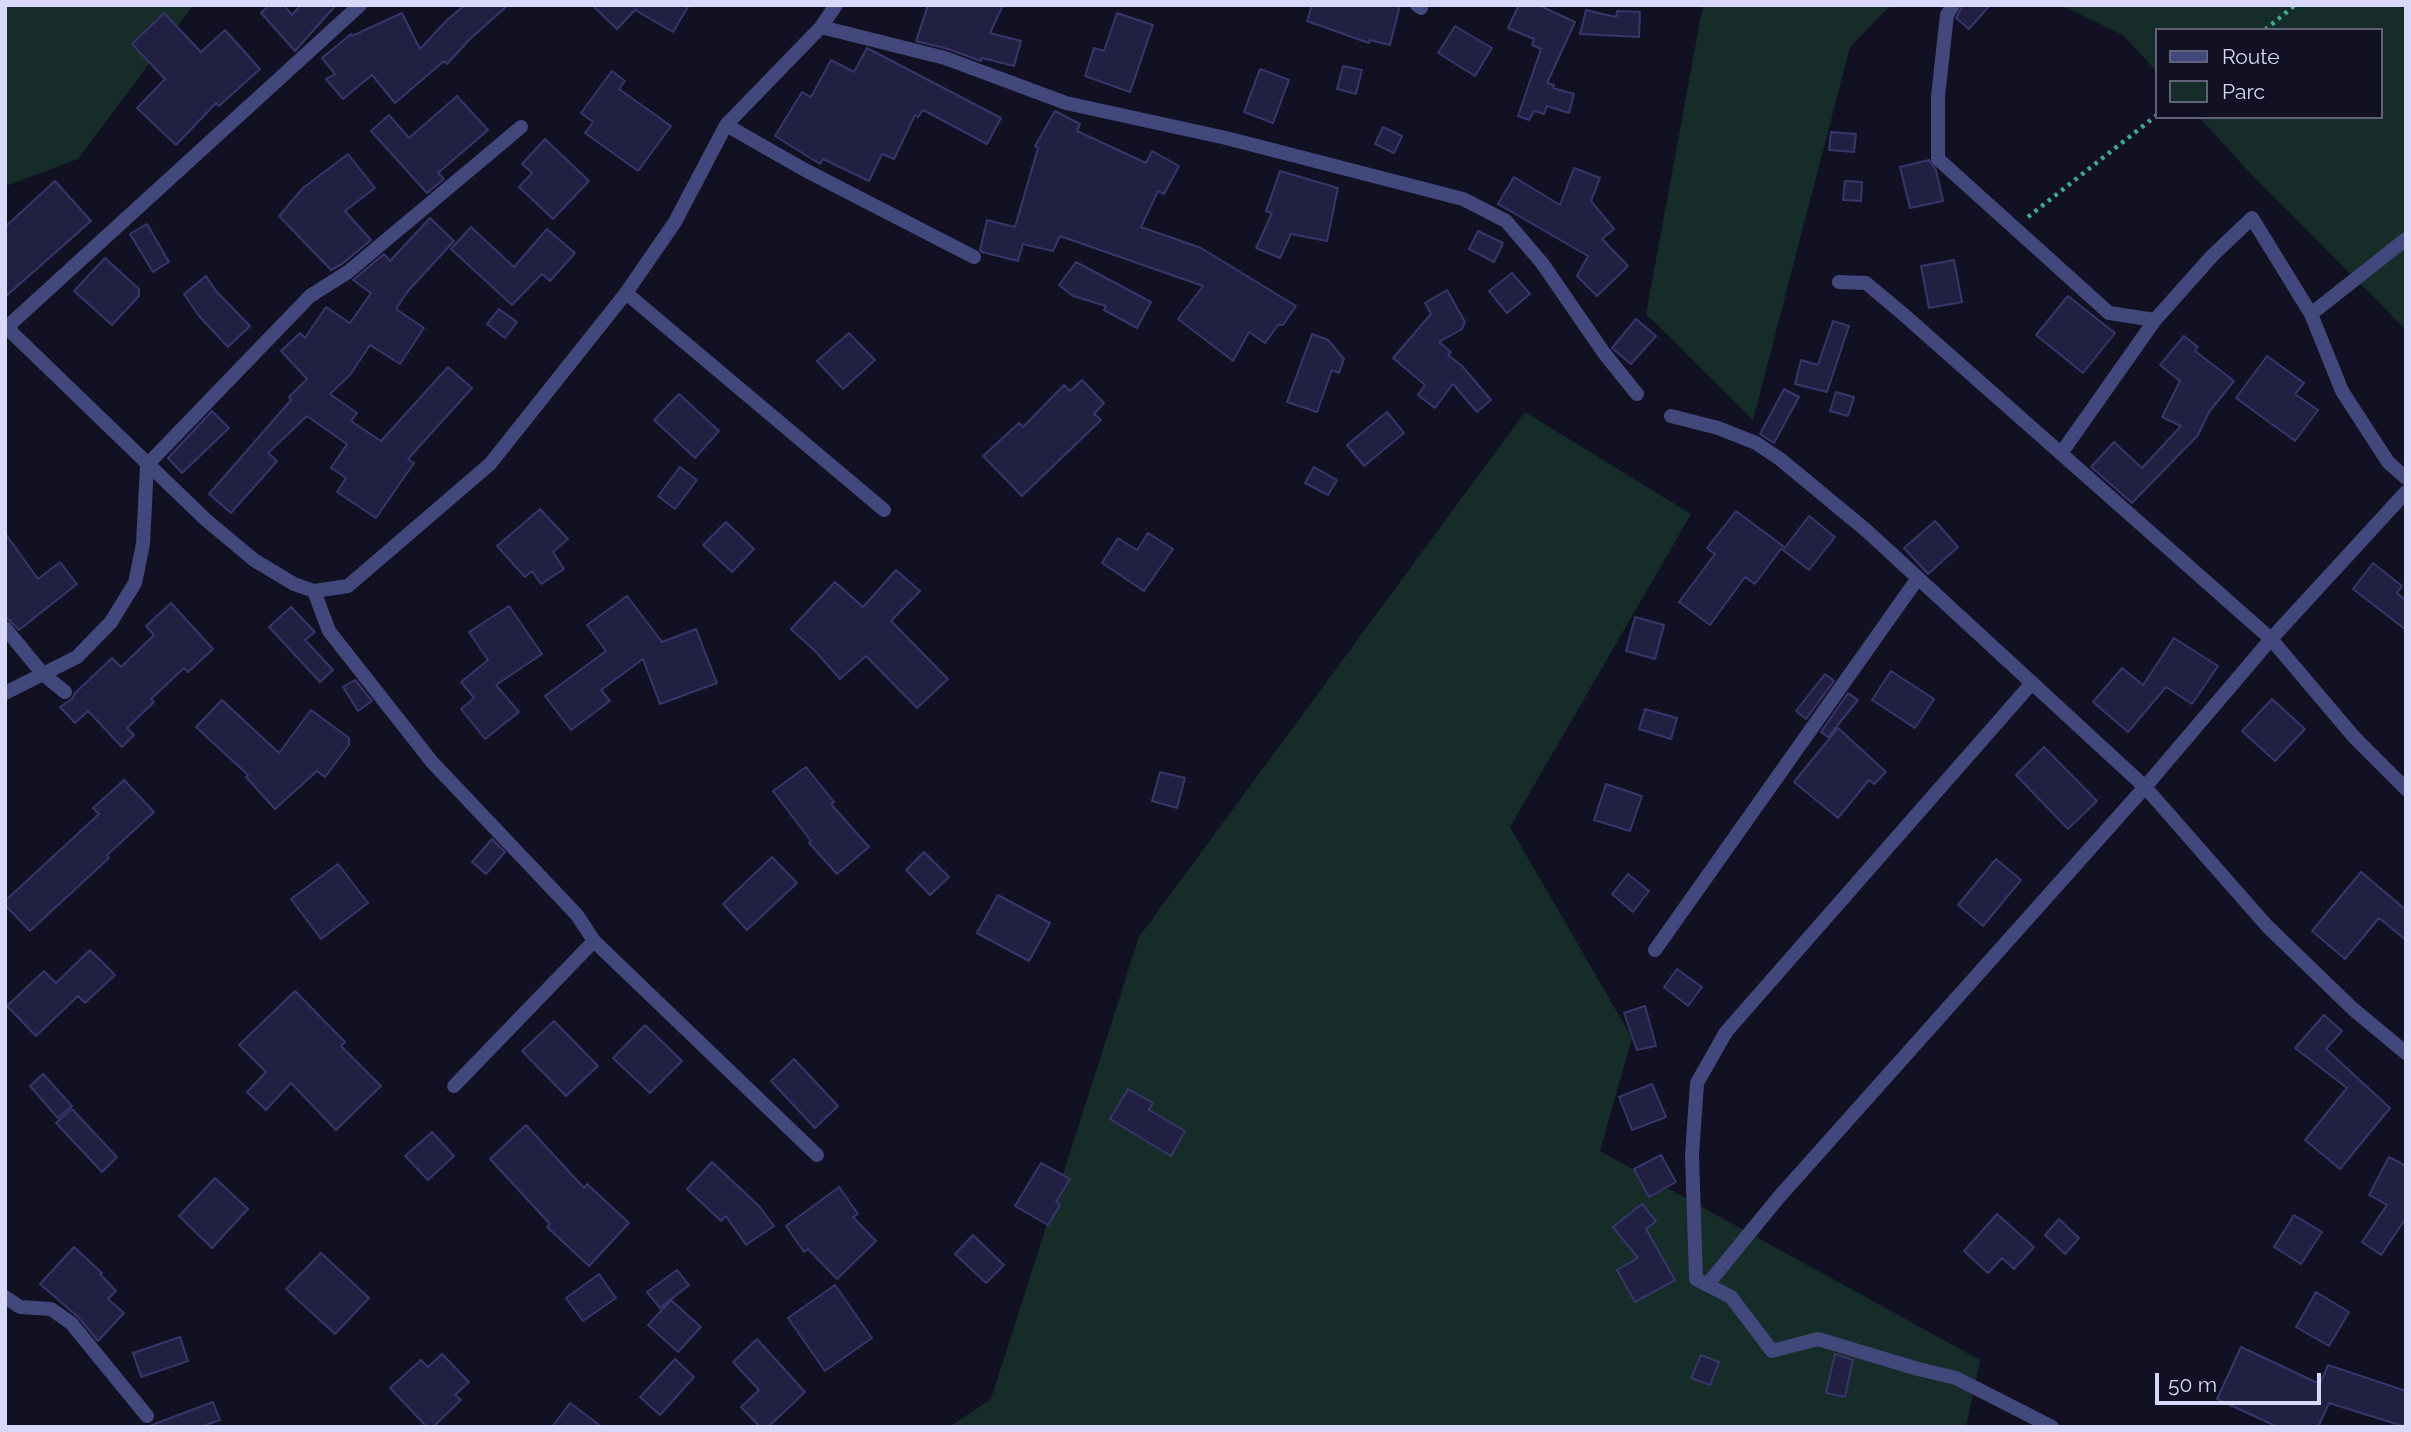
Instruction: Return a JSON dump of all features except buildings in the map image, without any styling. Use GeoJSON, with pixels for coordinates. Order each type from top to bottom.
{"type":"FeatureCollection","features":[{"type":"Feature","properties":{"kind":"street"},"geometry":{"type":"LineString","coordinates":[[360,5],[6,327],[205,519],[254,560],[294,584],[314,590],[348,586],[490,464],[626,293],[675,222],[726,125],[821,27],[836,5]]}},
{"type":"Feature","properties":{"kind":"street"},"geometry":{"type":"LineString","coordinates":[[1953,5],[1947,15],[1938,96],[1938,159],[2109,313],[2155,320]]}},
{"type":"Feature","properties":{"kind":"street"},"geometry":{"type":"LineString","coordinates":[[821,27],[945,58],[1066,103],[1226,138],[1463,199],[1506,221],[1542,263],[1604,353],[1637,394]]}},
{"type":"Feature","properties":{"kind":"street"},"geometry":{"type":"LineString","coordinates":[[726,125],[805,170],[974,257]]}},
{"type":"Feature","properties":{"kind":"street"},"geometry":{"type":"LineString","coordinates":[[5,693],[76,657],[111,622],[135,583],[143,544],[147,465],[310,296],[348,272],[521,127]]}},
{"type":"Feature","properties":{"kind":"street"},"geometry":{"type":"LineString","coordinates":[[2062,452],[2155,320],[2212,256],[2252,218],[2311,314],[2342,391],[2388,462],[2406,478]]}},
{"type":"Feature","properties":{"kind":"street"},"geometry":{"type":"LineString","coordinates":[[2311,314],[2406,239]]}},
{"type":"Feature","properties":{"kind":"street"},"geometry":{"type":"LineString","coordinates":[[1839,282],[1866,284],[2062,452],[2272,639],[2354,737],[2406,789]]}},
{"type":"Feature","properties":{"kind":"street"},"geometry":{"type":"LineString","coordinates":[[626,293],[884,510]]}},
{"type":"Feature","properties":{"kind":"street"},"geometry":{"type":"LineString","coordinates":[[1671,416],[1718,428],[1756,443],[1780,459],[1867,531],[2145,787],[2267,926],[2353,1009],[2406,1053]]}},
{"type":"Feature","properties":{"kind":"street"},"geometry":{"type":"LineString","coordinates":[[1707,1285],[1779,1197],[2145,787],[2272,639],[2406,492]]}},
{"type":"Feature","properties":{"kind":"street"},"geometry":{"type":"LineString","coordinates":[[1655,950],[1918,578]]}},
{"type":"Feature","properties":{"kind":"street"},"geometry":{"type":"LineString","coordinates":[[314,590],[329,631],[432,762],[577,915],[594,941],[817,1156]]}},
{"type":"Feature","properties":{"kind":"street"},"geometry":{"type":"LineString","coordinates":[[5,628],[43,674],[65,692]]}},
{"type":"Feature","properties":{"kind":"street"},"geometry":{"type":"LineString","coordinates":[[2032,683],[1726,1032],[1697,1083],[1692,1155],[1696,1279],[1731,1297],[1772,1350],[1818,1339],[1956,1378],[2052,1427]]}},
{"type":"Feature","properties":{"kind":"street"},"geometry":{"type":"LineString","coordinates":[[454,1086],[594,941]]}},
{"type":"Feature","properties":{"kind":"street"},"geometry":{"type":"LineString","coordinates":[[5,1297],[20,1307],[51,1309],[71,1323],[147,1416]]}},
{"type":"Feature","properties":{"kind":"path"},"geometry":{"type":"LineString","coordinates":[[2267,28],[2295,5]]}},
{"type":"Feature","properties":{"kind":"path"},"geometry":{"type":"LineString","coordinates":[[2015,228],[2156,116]]}},
{"type":"Feature","properties":{"kind":"green space"},"geometry":{"type":"Polygon","coordinates":[[[5,5],[193,5],[78,159],[6,186],[5,5]]]}},
{"type":"Feature","properties":{"kind":"green space"},"geometry":{"type":"Polygon","coordinates":[[[1703,5],[1891,5],[1850,47],[1753,420],[1646,314],[1703,5]]]}},
{"type":"Feature","properties":{"kind":"green space"},"geometry":{"type":"Polygon","coordinates":[[[2060,5],[2406,5],[2406,330],[2250,173],[2201,119],[2383,119],[2383,28],[2156,28],[2156,71],[2123,35],[2060,5]]]}},
{"type":"Feature","properties":{"kind":"green space"},"geometry":{"type":"Polygon","coordinates":[[[1525,412],[1691,514],[1510,827],[1632,1038],[1600,1151],[1980,1360],[1966,1427],[949,1427],[991,1399],[1139,937],[1525,412]]]}}]}
